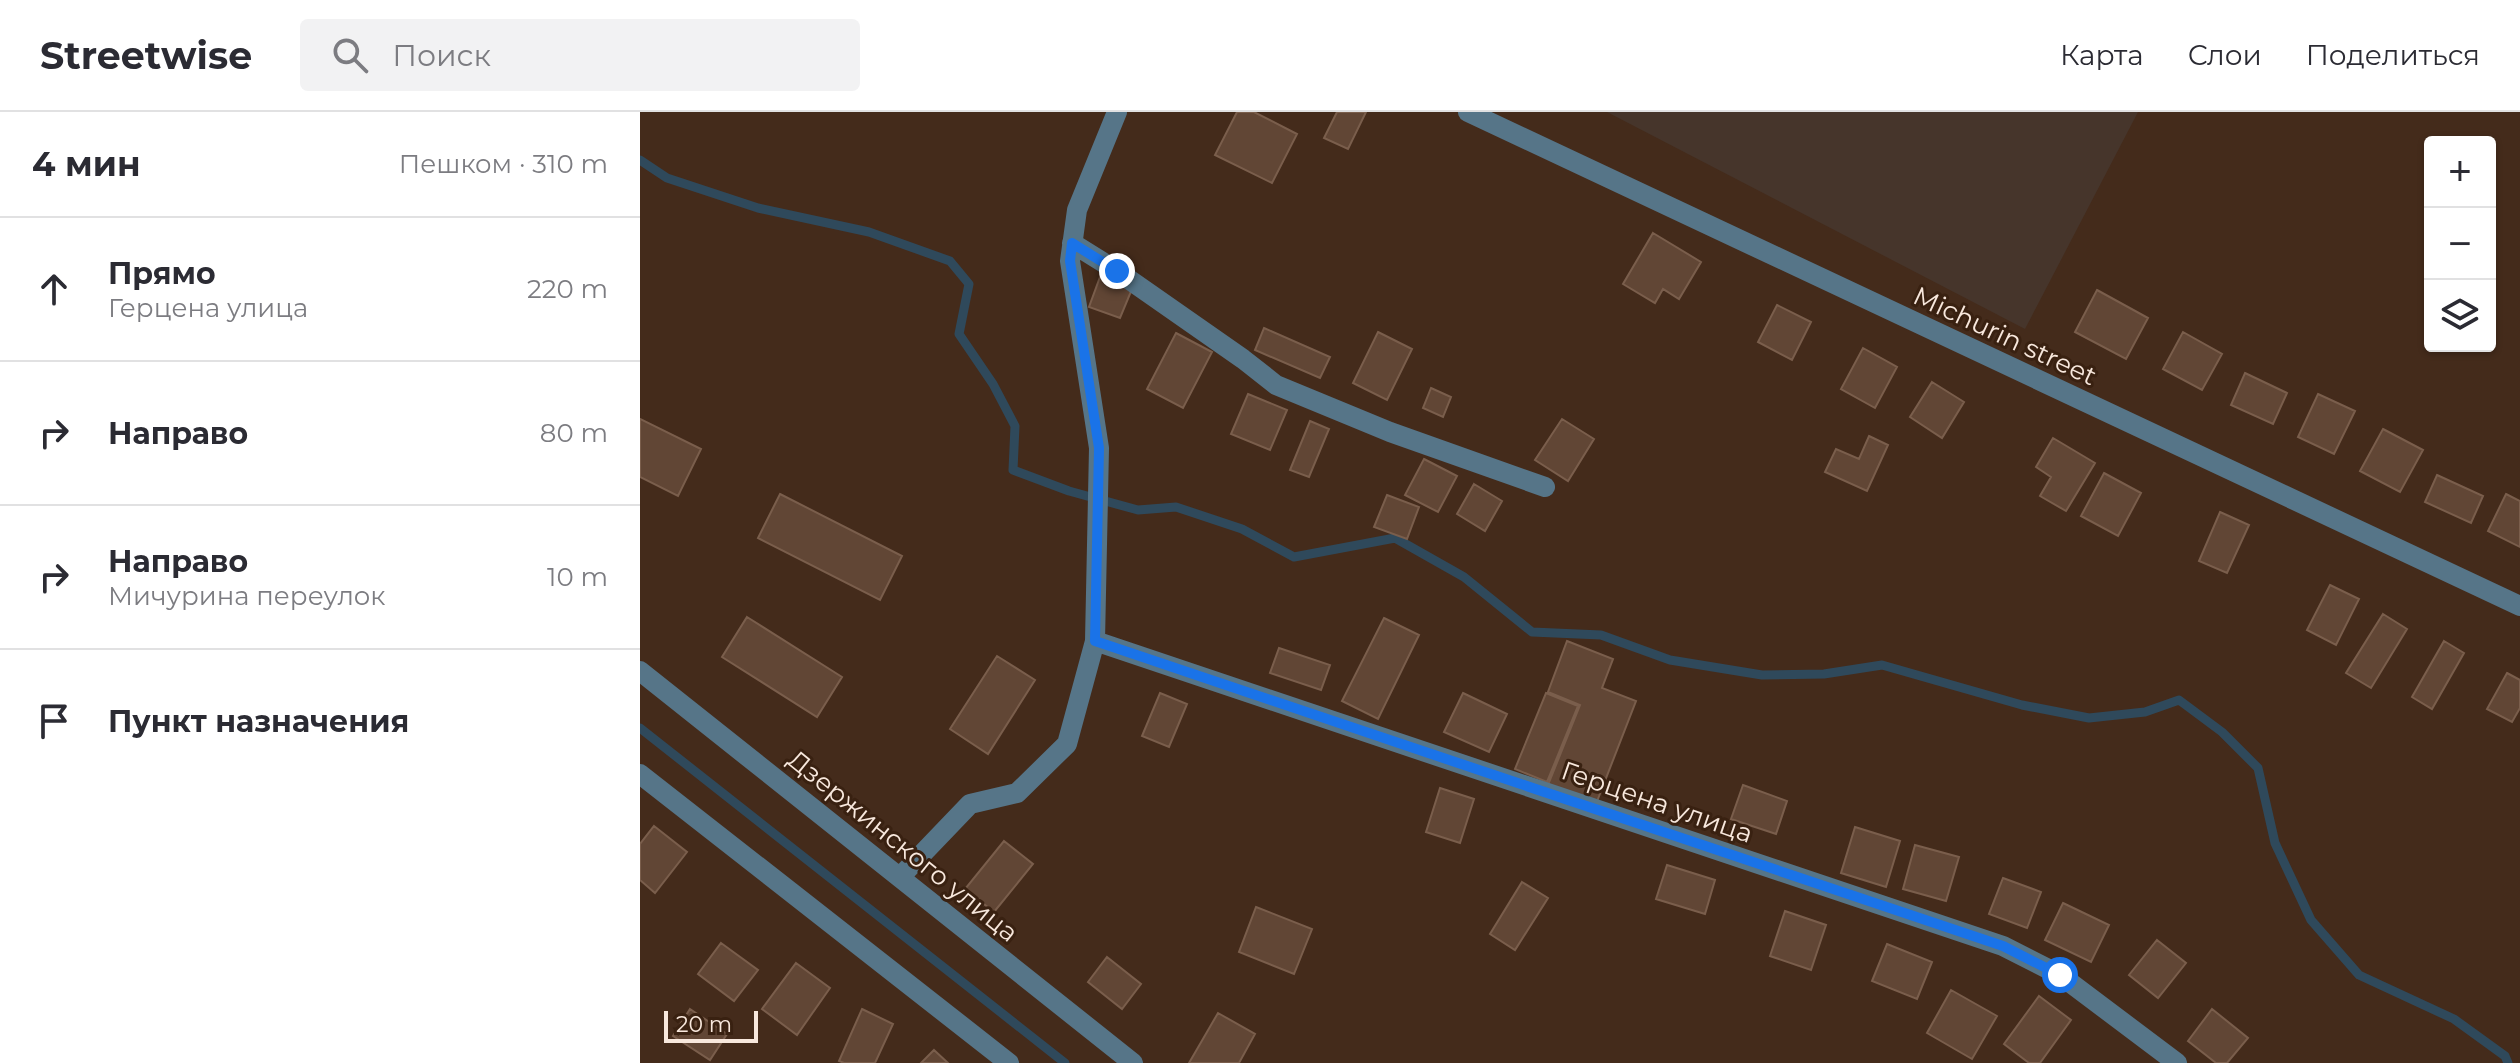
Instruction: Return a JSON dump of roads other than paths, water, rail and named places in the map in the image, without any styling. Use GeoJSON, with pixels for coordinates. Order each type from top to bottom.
{"type":"FeatureCollection","features":[{"type":"Feature","properties":{"kind":"street"},"geometry":{"type":"LineString","coordinates":[[900,877],[970,804],[1017,793],[1067,744],[1095,641],[1099,448],[1070,261],[1077,210],[1117,112]]}},
{"type":"Feature","properties":{"kind":"street","name":"Michurin street"},"geometry":{"type":"LineString","coordinates":[[1468,112],[2520,606]]}},
{"type":"Feature","properties":{"kind":"street"},"geometry":{"type":"LineString","coordinates":[[1072,243],[1117,271],[1276,385],[1390,432],[1545,487]]}},
{"type":"Feature","properties":{"kind":"street","name":"Герцена улица"},"geometry":{"type":"LineString","coordinates":[[1095,641],[2003,946],[2060,975],[2177,1063]]}},
{"type":"Feature","properties":{"kind":"street","name":"Дзержинского улица"},"geometry":{"type":"LineString","coordinates":[[640,671],[1133,1063]]}},
{"type":"Feature","properties":{"kind":"street"},"geometry":{"type":"LineString","coordinates":[[640,774],[1009,1063]]}},
{"type":"Feature","properties":{"kind":"waterway"},"geometry":{"type":"LineString","coordinates":[[640,160],[667,178],[758,208],[869,232],[950,261],[969,284],[959,334],[993,384],[1015,426],[1013,470],[1069,491],[1138,510],[1176,507],[1242,529],[1294,557],[1395,538],[1464,577],[1532,632],[1601,635],[1670,660],[1762,675],[1824,674],[1882,665],[2022,705],[2089,718],[2145,712],[2179,700],[2222,732],[2258,768],[2275,843],[2311,920],[2359,975],[2454,1019],[2505,1056],[2508,1063]]}},
{"type":"Feature","properties":{"kind":"waterway"},"geometry":{"type":"LineString","coordinates":[[640,728],[1065,1063]]}}]}
